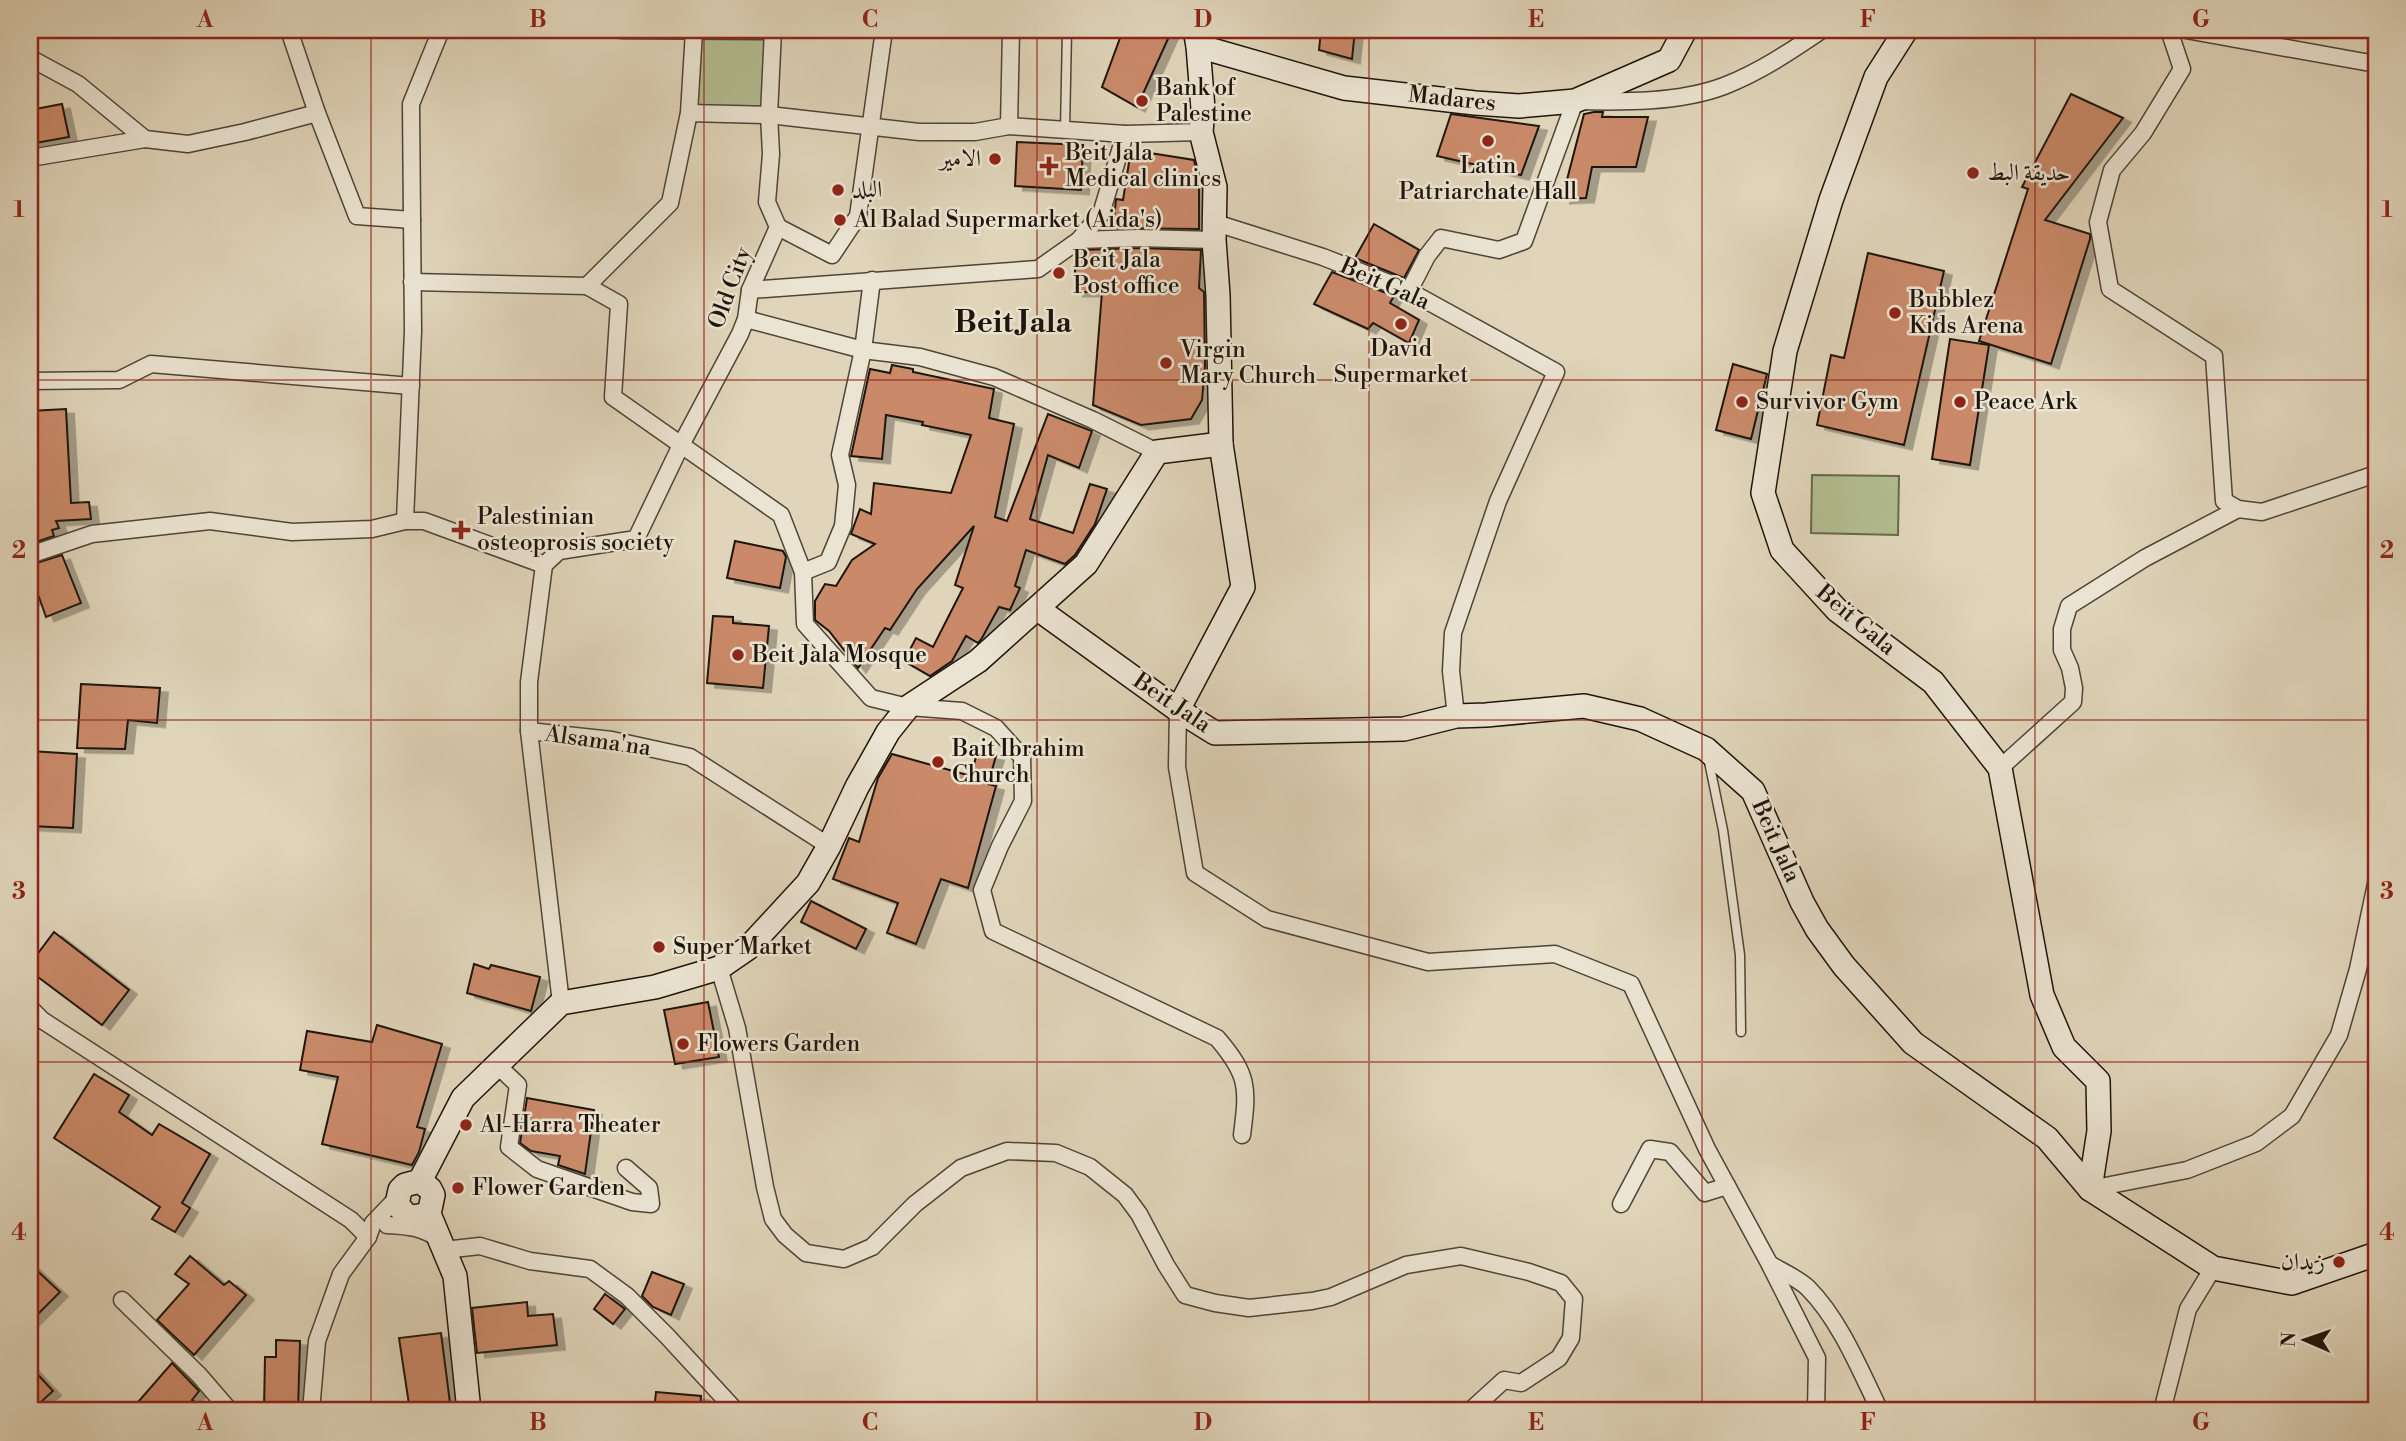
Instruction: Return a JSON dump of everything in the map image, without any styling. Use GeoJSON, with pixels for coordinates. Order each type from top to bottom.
{"type":"FeatureCollection","features":[{"type":"Feature","properties":{"kind":"street"},"geometry":{"type":"LineString","coordinates":[[289,30],[317,113],[357,216],[412,220]]}},
{"type":"Feature","properties":{"kind":"street"},"geometry":{"type":"LineString","coordinates":[[405,521],[414,331],[411,104],[441,30]]}},
{"type":"Feature","properties":{"kind":"street"},"geometry":{"type":"LineString","coordinates":[[621,30],[773,30],[769,115],[771,154],[767,202],[778,227]]}},
{"type":"Feature","properties":{"kind":"street","name":"Old City"},"geometry":{"type":"LineString","coordinates":[[544,565],[559,551],[636,539],[746,319],[750,290],[778,227],[832,255],[858,216],[884,30]]}},
{"type":"Feature","properties":{"kind":"street"},"geometry":{"type":"LineString","coordinates":[[1009,126],[1011,30]]}},
{"type":"Feature","properties":{"kind":"street","name":"Madares"},"geometry":{"type":"LineString","coordinates":[[1196,38],[1344,88],[1519,106],[1575,101],[1670,60],[1685,30]]}},
{"type":"Feature","properties":{"kind":"street"},"geometry":{"type":"LineString","coordinates":[[1409,291],[1427,256],[1441,238],[1499,250],[1524,241],[1575,101],[1659,100],[1721,87],[1750,75],[1822,30]]}},
{"type":"Feature","properties":{"kind":"street","name":"Beit Gala"},"geometry":{"type":"LineString","coordinates":[[1906,30],[1876,77],[1831,200],[1785,351],[1763,493],[1782,550],[1837,610],[1933,682],[2000,768],[2042,995],[2064,1047],[2098,1082],[2099,1131],[2090,1189]]}},
{"type":"Feature","properties":{"kind":"street"},"geometry":{"type":"LineString","coordinates":[[2169,30],[2182,69],[2143,133],[2112,170],[2098,222],[2110,289],[2214,356],[2224,501],[2238,509],[2262,512],[2376,474]]}},
{"type":"Feature","properties":{"kind":"street"},"geometry":{"type":"LineString","coordinates":[[2186,30],[2376,64]]}},
{"type":"Feature","properties":{"kind":"street"},"geometry":{"type":"LineString","coordinates":[[587,286],[670,203],[689,113],[694,31]]}},
{"type":"Feature","properties":{"kind":"street"},"geometry":{"type":"LineString","coordinates":[[1196,38],[1203,109],[1201,132],[1215,187],[1221,444],[1242,587],[1178,710],[1177,767],[1195,873],[1267,919],[1429,962],[1555,954],[1631,984],[1707,1149],[1817,1358],[1816,1411]]}},
{"type":"Feature","properties":{"kind":"street"},"geometry":{"type":"LineString","coordinates":[[30,58],[78,84],[145,139]]}},
{"type":"Feature","properties":{"kind":"street"},"geometry":{"type":"LineString","coordinates":[[30,158],[145,139],[188,144],[317,113]]}},
{"type":"Feature","properties":{"kind":"street"},"geometry":{"type":"LineString","coordinates":[[689,113],[769,115],[919,132],[975,132],[1009,126],[1125,134],[1201,132]]}},
{"type":"Feature","properties":{"kind":"street"},"geometry":{"type":"LineString","coordinates":[[750,290],[1038,269],[1079,240],[1101,214],[1125,134]]}},
{"type":"Feature","properties":{"kind":"street","name":"Beit Gala"},"geometry":{"type":"LineString","coordinates":[[1079,240],[1163,238],[1215,232],[1323,257],[1409,291],[1556,372],[1498,501],[1453,633],[1451,671],[1456,716]]}},
{"type":"Feature","properties":{"kind":"street"},"geometry":{"type":"LineString","coordinates":[[803,572],[828,562],[843,526],[847,485],[840,455],[863,349],[872,280]]}},
{"type":"Feature","properties":{"kind":"street"},"geometry":{"type":"LineString","coordinates":[[412,282],[587,286],[619,304],[613,397],[781,515],[803,572],[805,624],[871,698],[908,707],[962,711],[996,728],[1022,757],[1023,801],[982,890],[993,931],[1217,1038],[1238,1062],[1247,1097],[1242,1135]]}},
{"type":"Feature","properties":{"kind":"street"},"geometry":{"type":"LineString","coordinates":[[746,319],[863,349],[919,357],[993,377],[1093,420],[1157,452],[1221,444]]}},
{"type":"Feature","properties":{"kind":"street"},"geometry":{"type":"LineString","coordinates":[[30,381],[119,380],[151,364],[411,386]]}},
{"type":"Feature","properties":{"kind":"street"},"geometry":{"type":"LineString","coordinates":[[311,1411],[317,1341],[341,1274],[368,1237],[373,1223],[398,1197],[405,1185],[420,1181],[463,1098],[561,1003],[655,987],[719,968],[748,947],[808,883],[888,732],[908,707],[978,661],[1086,564],[1157,452]]}},
{"type":"Feature","properties":{"kind":"street"},"geometry":{"type":"LineString","coordinates":[[2000,768],[2073,702],[2074,688],[2063,650],[2062,629],[2069,606],[2145,558],[2238,509]]}},
{"type":"Feature","properties":{"kind":"street"},"geometry":{"type":"LineString","coordinates":[[30,555],[92,534],[210,521],[292,532],[372,529],[405,521],[424,522],[544,565],[529,682],[529,731]]}},
{"type":"Feature","properties":{"kind":"street","name":"Beit Jala"},"geometry":{"type":"LineString","coordinates":[[1038,609],[1178,710],[1215,733],[1404,729],[1456,716],[1584,706],[1640,719],[1706,749],[1753,791],[1802,902],[1817,929],[1844,966],[1913,1043],[2047,1138],[2090,1189],[2213,1268],[2292,1283],[2376,1254]]}},
{"type":"Feature","properties":{"kind":"street","name":"Alsama'na"},"geometry":{"type":"LineString","coordinates":[[561,1003],[529,731],[612,740],[690,757],[829,846]]}},
{"type":"Feature","properties":{"kind":"street"},"geometry":{"type":"LineString","coordinates":[[2090,1189],[2187,1170],[2256,1143],[2292,1116],[2339,1035],[2358,969],[2376,884]]}},
{"type":"Feature","properties":{"kind":"street"},"geometry":{"type":"LineString","coordinates":[[719,968],[737,1028],[773,1219],[785,1235],[806,1253],[844,1259],[872,1247],[915,1204],[961,1168],[1007,1151],[1056,1153],[1090,1167],[1125,1195],[1139,1214],[1185,1295],[1214,1303],[1249,1308],[1312,1301],[1331,1297],[1406,1265],[1461,1256],[1529,1272],[1561,1283],[1574,1299],[1571,1338],[1559,1358],[1521,1383],[1504,1380],[1470,1411]]}},
{"type":"Feature","properties":{"kind":"street"},"geometry":{"type":"LineString","coordinates":[[30,1008],[42,1020],[351,1220],[368,1237]]}},
{"type":"Feature","properties":{"kind":"street"},"geometry":{"type":"LineString","coordinates":[[497,1065],[518,1085],[509,1147],[537,1169],[601,1193],[632,1202],[651,1204],[649,1188],[626,1168]]}},
{"type":"Feature","properties":{"kind":"street"},"geometry":{"type":"LineString","coordinates":[[1621,1204],[1650,1149],[1670,1152],[1705,1193],[1727,1185]]}},
{"type":"Feature","properties":{"kind":"street"},"geometry":{"type":"LineString","coordinates":[[368,1237],[387,1226],[421,1216],[433,1195],[420,1181]]}},
{"type":"Feature","properties":{"kind":"street"},"geometry":{"type":"LineString","coordinates":[[398,1197],[397,1204],[401,1210],[421,1216],[442,1245],[456,1276],[470,1411]]}},
{"type":"Feature","properties":{"kind":"street"},"geometry":{"type":"LineString","coordinates":[[387,1226],[416,1227],[428,1231],[442,1245],[480,1247],[530,1261],[590,1269],[627,1296],[736,1411]]}},
{"type":"Feature","properties":{"kind":"street"},"geometry":{"type":"LineString","coordinates":[[1769,1263],[1808,1288],[1827,1313],[1858,1364],[1880,1411]]}},
{"type":"Feature","properties":{"kind":"street"},"geometry":{"type":"LineString","coordinates":[[2162,1411],[2188,1309],[2213,1268]]}},
{"type":"Feature","properties":{"kind":"street"},"geometry":{"type":"LineString","coordinates":[[121,1300],[199,1375],[230,1411]]}},
{"type":"Feature","properties":{"kind":"lane"},"geometry":{"type":"LineString","coordinates":[[1065,130],[1067,30]]}},
{"type":"Feature","properties":{"kind":"lane"},"geometry":{"type":"LineString","coordinates":[[1706,749],[1723,830],[1740,955],[1741,1032]]}},
{"type":"Feature","properties":{"kind":"green space"},"geometry":{"type":"Polygon","coordinates":[[[694,31],[773,31],[769,115],[689,113],[694,31]]]}},
{"type":"Feature","properties":{"kind":"green space"},"geometry":{"type":"Polygon","coordinates":[[[1812,475],[1899,476],[1898,535],[1811,533],[1812,475]]]}},
{"type":"Feature","properties":{"kind":"building"},"geometry":{"type":"Polygon","coordinates":[[[1123,30],[1172,30],[1137,107],[1102,87],[1123,30]]]}},
{"type":"Feature","properties":{"kind":"building"},"geometry":{"type":"Polygon","coordinates":[[[1321,30],[1355,30],[1352,59],[1319,50],[1321,30]]]}},
{"type":"Feature","properties":{"kind":"building"},"geometry":{"type":"Polygon","coordinates":[[[2071,94],[2123,118],[2045,220],[2090,234],[2051,364],[1979,341],[2028,189],[2022,187],[2071,94]]]}},
{"type":"Feature","properties":{"kind":"building"},"geometry":{"type":"Polygon","coordinates":[[[62,104],[69,137],[30,144],[30,110],[62,104]]]}},
{"type":"Feature","properties":{"kind":"building"},"geometry":{"type":"Polygon","coordinates":[[[1603,112],[1602,117],[1648,117],[1636,167],[1592,167],[1586,198],[1562,199],[1584,114],[1603,112]]]}},
{"type":"Feature","properties":{"kind":"building","name":"Latin Patriarchate Hall"},"geometry":{"type":"Polygon","coordinates":[[[1451,114],[1539,126],[1521,175],[1437,156],[1451,114]]]}},
{"type":"Feature","properties":{"kind":"building","name":"Beit Jala Medical clinics"},"geometry":{"type":"Polygon","coordinates":[[[1017,142],[1083,145],[1081,190],[1015,186],[1017,142]]]}},
{"type":"Feature","properties":{"kind":"building"},"geometry":{"type":"Polygon","coordinates":[[[1131,150],[1194,160],[1199,182],[1199,229],[1113,228],[1116,199],[1123,200],[1131,150]]]}},
{"type":"Feature","properties":{"kind":"building"},"geometry":{"type":"Polygon","coordinates":[[[1374,224],[1419,250],[1404,278],[1355,258],[1374,224]]]}},
{"type":"Feature","properties":{"kind":"building"},"geometry":{"type":"Polygon","coordinates":[[[1082,250],[1201,250],[1199,288],[1204,292],[1205,367],[1202,400],[1191,419],[1141,425],[1093,405],[1102,292],[1075,292],[1075,263],[1082,250]]]}},
{"type":"Feature","properties":{"kind":"building","name":"Bubblez Kids Arena"},"geometry":{"type":"Polygon","coordinates":[[[1868,253],[1944,271],[1904,445],[1817,425],[1831,355],[1844,358],[1868,253]]]}},
{"type":"Feature","properties":{"kind":"building"},"geometry":{"type":"Polygon","coordinates":[[[1332,272],[1394,296],[1390,303],[1419,320],[1409,343],[1373,323],[1368,329],[1314,304],[1332,272]]]}},
{"type":"Feature","properties":{"kind":"building","name":"Peace Ark"},"geometry":{"type":"Polygon","coordinates":[[[1950,339],[1989,345],[1970,465],[1932,459],[1950,339]]]}},
{"type":"Feature","properties":{"kind":"building","name":"Survivor Gym"},"geometry":{"type":"Polygon","coordinates":[[[1733,364],[1767,374],[1751,439],[1716,430],[1733,364]]]}},
{"type":"Feature","properties":{"kind":"building"},"geometry":{"type":"Polygon","coordinates":[[[892,365],[994,389],[989,418],[1014,424],[995,517],[1007,521],[1048,414],[1092,431],[1079,468],[1048,455],[1030,519],[1073,533],[1090,484],[1107,489],[1095,524],[1075,555],[1065,564],[1026,550],[1015,586],[1020,588],[1010,610],[999,607],[978,643],[966,636],[952,661],[930,676],[904,661],[916,638],[933,647],[963,588],[955,585],[974,526],[917,589],[890,630],[885,628],[858,668],[829,631],[815,620],[815,601],[825,584],[836,586],[852,560],[875,544],[851,534],[860,509],[871,514],[874,483],[951,493],[971,435],[886,415],[882,459],[851,456],[870,369],[890,373],[892,365]]]}},
{"type":"Feature","properties":{"kind":"building"},"geometry":{"type":"Polygon","coordinates":[[[66,409],[71,503],[89,502],[91,519],[56,521],[59,528],[52,530],[54,536],[30,544],[30,411],[66,409]]]}},
{"type":"Feature","properties":{"kind":"building"},"geometry":{"type":"Polygon","coordinates":[[[735,541],[783,551],[786,557],[780,588],[727,578],[735,541]]]}},
{"type":"Feature","properties":{"kind":"building"},"geometry":{"type":"Polygon","coordinates":[[[62,555],[81,603],[46,617],[39,597],[30,601],[30,565],[62,555]]]}},
{"type":"Feature","properties":{"kind":"building","name":"Beit Jala Mosque"},"geometry":{"type":"Polygon","coordinates":[[[713,616],[733,617],[733,623],[769,626],[763,688],[707,683],[713,616]]]}},
{"type":"Feature","properties":{"kind":"building"},"geometry":{"type":"Polygon","coordinates":[[[81,684],[160,688],[157,723],[128,720],[125,749],[77,748],[81,684]]]}},
{"type":"Feature","properties":{"kind":"building"},"geometry":{"type":"Polygon","coordinates":[[[30,751],[77,754],[73,828],[30,826],[30,751]]]}},
{"type":"Feature","properties":{"kind":"building"},"geometry":{"type":"Polygon","coordinates":[[[977,753],[996,756],[988,784],[996,786],[968,888],[941,879],[916,944],[887,933],[898,903],[833,879],[849,838],[859,842],[878,778],[892,754],[971,776],[977,753]]]}},
{"type":"Feature","properties":{"kind":"building"},"geometry":{"type":"Polygon","coordinates":[[[811,901],[866,929],[856,949],[801,922],[811,901]]]}},
{"type":"Feature","properties":{"kind":"building"},"geometry":{"type":"Polygon","coordinates":[[[54,932],[129,990],[102,1025],[30,971],[30,964],[54,932]]]}},
{"type":"Feature","properties":{"kind":"building"},"geometry":{"type":"Polygon","coordinates":[[[474,964],[489,969],[491,965],[540,977],[531,1011],[467,993],[474,964]]]}},
{"type":"Feature","properties":{"kind":"building"},"geometry":{"type":"Polygon","coordinates":[[[708,1002],[719,1057],[675,1064],[664,1010],[708,1002]]]}},
{"type":"Feature","properties":{"kind":"building"},"geometry":{"type":"Polygon","coordinates":[[[377,1025],[442,1044],[417,1127],[425,1129],[419,1152],[412,1165],[322,1144],[338,1077],[300,1070],[307,1031],[372,1042],[377,1025]]]}},
{"type":"Feature","properties":{"kind":"building"},"geometry":{"type":"Polygon","coordinates":[[[94,1074],[129,1095],[119,1112],[152,1135],[159,1124],[210,1154],[182,1203],[190,1208],[175,1232],[152,1219],[160,1207],[54,1138],[94,1074]]]}},
{"type":"Feature","properties":{"kind":"building"},"geometry":{"type":"Polygon","coordinates":[[[527,1098],[594,1110],[585,1174],[558,1165],[560,1156],[531,1151],[520,1143],[527,1098]]]}},
{"type":"Feature","properties":{"kind":"building"},"geometry":{"type":"Polygon","coordinates":[[[190,1256],[224,1285],[229,1281],[246,1295],[194,1355],[157,1320],[189,1284],[175,1274],[190,1256]]]}},
{"type":"Feature","properties":{"kind":"building"},"geometry":{"type":"Polygon","coordinates":[[[30,1264],[60,1292],[30,1322],[30,1264]]]}},
{"type":"Feature","properties":{"kind":"building"},"geometry":{"type":"Polygon","coordinates":[[[652,1272],[684,1284],[671,1315],[653,1307],[642,1296],[652,1272]]]}},
{"type":"Feature","properties":{"kind":"building"},"geometry":{"type":"Polygon","coordinates":[[[605,1294],[625,1309],[613,1324],[594,1309],[605,1294]]]}},
{"type":"Feature","properties":{"kind":"building"},"geometry":{"type":"Polygon","coordinates":[[[527,1302],[528,1316],[553,1314],[557,1345],[477,1353],[472,1308],[527,1302]]]}},
{"type":"Feature","properties":{"kind":"building"},"geometry":{"type":"Polygon","coordinates":[[[441,1333],[451,1411],[410,1411],[399,1338],[441,1333]]]}},
{"type":"Feature","properties":{"kind":"building"},"geometry":{"type":"Polygon","coordinates":[[[276,1340],[300,1341],[298,1411],[264,1411],[265,1357],[276,1357],[276,1340]]]}},
{"type":"Feature","properties":{"kind":"building"},"geometry":{"type":"Polygon","coordinates":[[[172,1363],[199,1391],[192,1400],[208,1411],[151,1411],[139,1401],[172,1363]]]}},
{"type":"Feature","properties":{"kind":"building"},"geometry":{"type":"Polygon","coordinates":[[[30,1366],[53,1391],[31,1411],[30,1411],[30,1366]]]}},
{"type":"Feature","properties":{"kind":"building"},"geometry":{"type":"Polygon","coordinates":[[[656,1392],[701,1396],[700,1411],[654,1411],[656,1392]]]}},
{"type":"Feature","properties":{"kind":"place","name":"Bank of Palestine"},"geometry":{"type":"Point","coordinates":[1142,101]}},
{"type":"Feature","properties":{"kind":"place","name":"Latin Patriarchate Hall"},"geometry":{"type":"Point","coordinates":[1488,141]}},
{"type":"Feature","properties":{"kind":"place","name":"الامير"},"geometry":{"type":"Point","coordinates":[995,159]}},
{"type":"Feature","properties":{"kind":"place","name":"Beit Jala Medical clinics"},"geometry":{"type":"Point","coordinates":[1049,166]}},
{"type":"Feature","properties":{"kind":"place","name":"حديقة البط"},"geometry":{"type":"Point","coordinates":[1973,173]}},
{"type":"Feature","properties":{"kind":"place","name":"البلد"},"geometry":{"type":"Point","coordinates":[838,190]}},
{"type":"Feature","properties":{"kind":"place","name":"Al Balad Supermarket (Aida's)"},"geometry":{"type":"Point","coordinates":[840,220]}},
{"type":"Feature","properties":{"kind":"place","name":"Beit Jala Post office"},"geometry":{"type":"Point","coordinates":[1059,273]}},
{"type":"Feature","properties":{"kind":"place","name":"Bubblez Kids Arena"},"geometry":{"type":"Point","coordinates":[1895,313]}},
{"type":"Feature","properties":{"kind":"place","name":"David Supermarket"},"geometry":{"type":"Point","coordinates":[1401,324]}},
{"type":"Feature","properties":{"kind":"place","name":"Virgin Mary Church"},"geometry":{"type":"Point","coordinates":[1166,363]}},
{"type":"Feature","properties":{"kind":"place","name":"Survivor Gym"},"geometry":{"type":"Point","coordinates":[1742,402]}},
{"type":"Feature","properties":{"kind":"place","name":"Peace Ark"},"geometry":{"type":"Point","coordinates":[1960,402]}},
{"type":"Feature","properties":{"kind":"place","name":"Palestinian osteoprosis society"},"geometry":{"type":"Point","coordinates":[461,530]}},
{"type":"Feature","properties":{"kind":"place","name":"Beit Jala Mosque"},"geometry":{"type":"Point","coordinates":[738,655]}},
{"type":"Feature","properties":{"kind":"place","name":"Bait Ibrahim Church"},"geometry":{"type":"Point","coordinates":[938,762]}},
{"type":"Feature","properties":{"kind":"place","name":"Super Market"},"geometry":{"type":"Point","coordinates":[659,947]}},
{"type":"Feature","properties":{"kind":"place","name":"Flowers Garden"},"geometry":{"type":"Point","coordinates":[683,1044]}},
{"type":"Feature","properties":{"kind":"place","name":"Al-Harra Theater"},"geometry":{"type":"Point","coordinates":[466,1125]}},
{"type":"Feature","properties":{"kind":"place","name":"Flower Garden"},"geometry":{"type":"Point","coordinates":[458,1188]}},
{"type":"Feature","properties":{"kind":"place","name":"زيدان"},"geometry":{"type":"Point","coordinates":[2339,1262]}},
{"type":"Feature","properties":{"kind":"district","name":"Beit Jala"},"geometry":{"type":"Point","coordinates":[1013,323]}}]}
